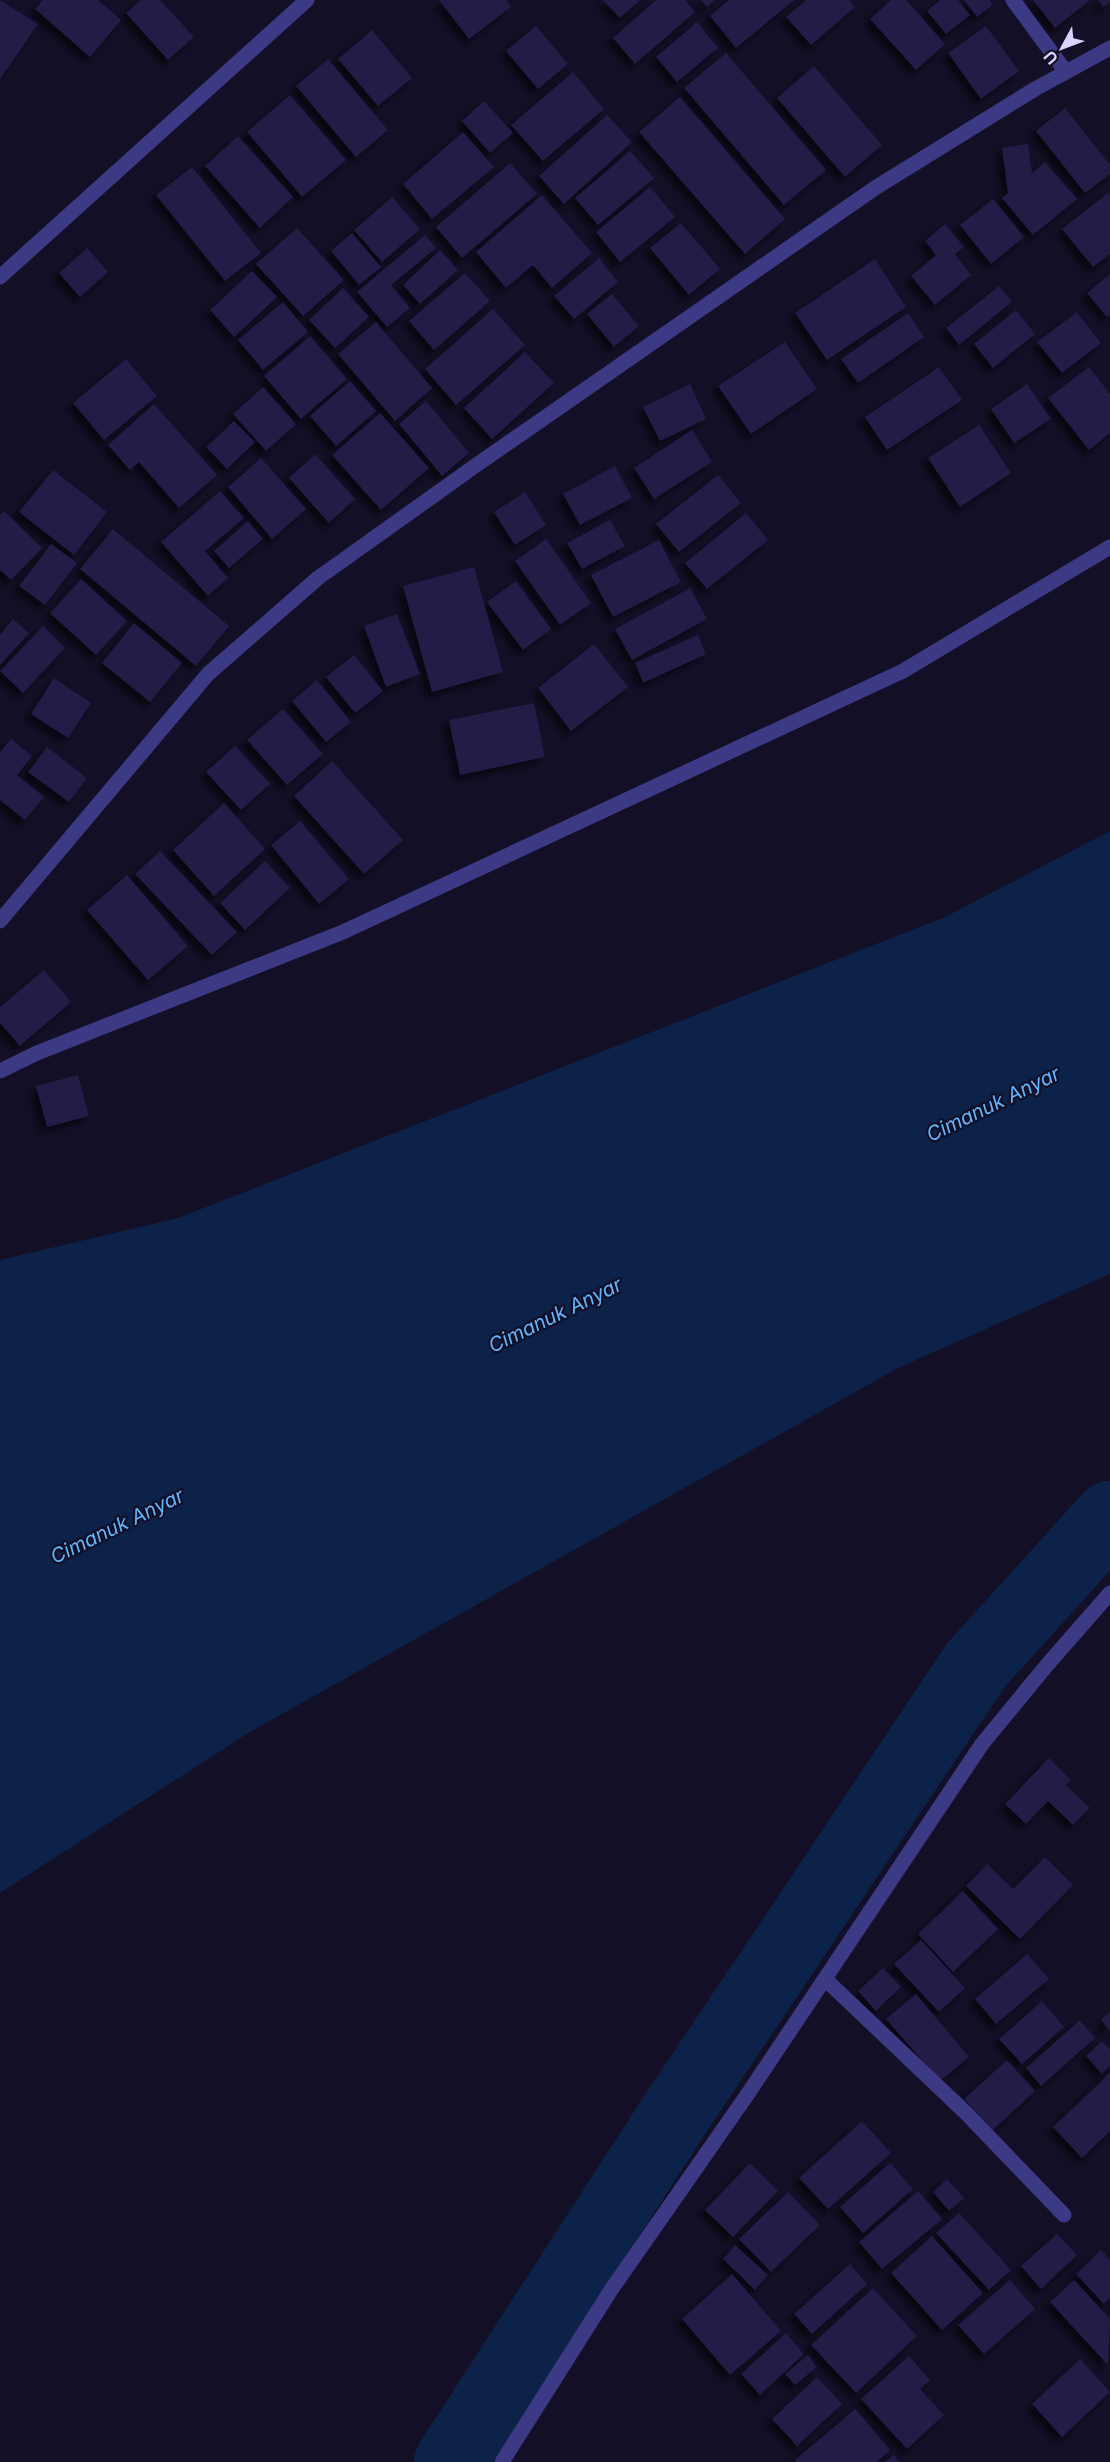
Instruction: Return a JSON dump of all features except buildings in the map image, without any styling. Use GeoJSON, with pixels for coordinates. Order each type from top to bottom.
{"type":"FeatureCollection","features":[{"type":"Feature","properties":{"kind":"street"},"geometry":{"type":"LineString","coordinates":[[0,277],[307,0]]}},
{"type":"Feature","properties":{"kind":"street"},"geometry":{"type":"LineString","coordinates":[[1012,0],[1066,72]]}},
{"type":"Feature","properties":{"kind":"street"},"geometry":{"type":"LineString","coordinates":[[0,921],[207,674],[318,578],[875,188],[1066,72],[1110,48]]}},
{"type":"Feature","properties":{"kind":"street"},"geometry":{"type":"LineString","coordinates":[[0,1071],[37,1053],[344,932],[892,676],[1110,547]]}},
{"type":"Feature","properties":{"kind":"street"},"geometry":{"type":"LineString","coordinates":[[502,2462],[611,2290],[825,1979],[982,1744],[1110,1593]]}},
{"type":"Feature","properties":{"kind":"street"},"geometry":{"type":"LineString","coordinates":[[825,1979],[966,2113],[1064,2215]]}},
{"type":"Feature","properties":{"kind":"water","name":"Cimanuk Anyar"},"geometry":{"type":"Polygon","coordinates":[[[1110,831],[1110,1274],[898,1368],[250,1732],[0,1893],[0,1260],[178,1218],[945,917],[1110,831]]]}},
{"type":"Feature","properties":{"kind":"waterway"},"geometry":{"type":"LineString","coordinates":[[450,2462],[672,2119],[976,1665],[1110,1517]]}}]}
